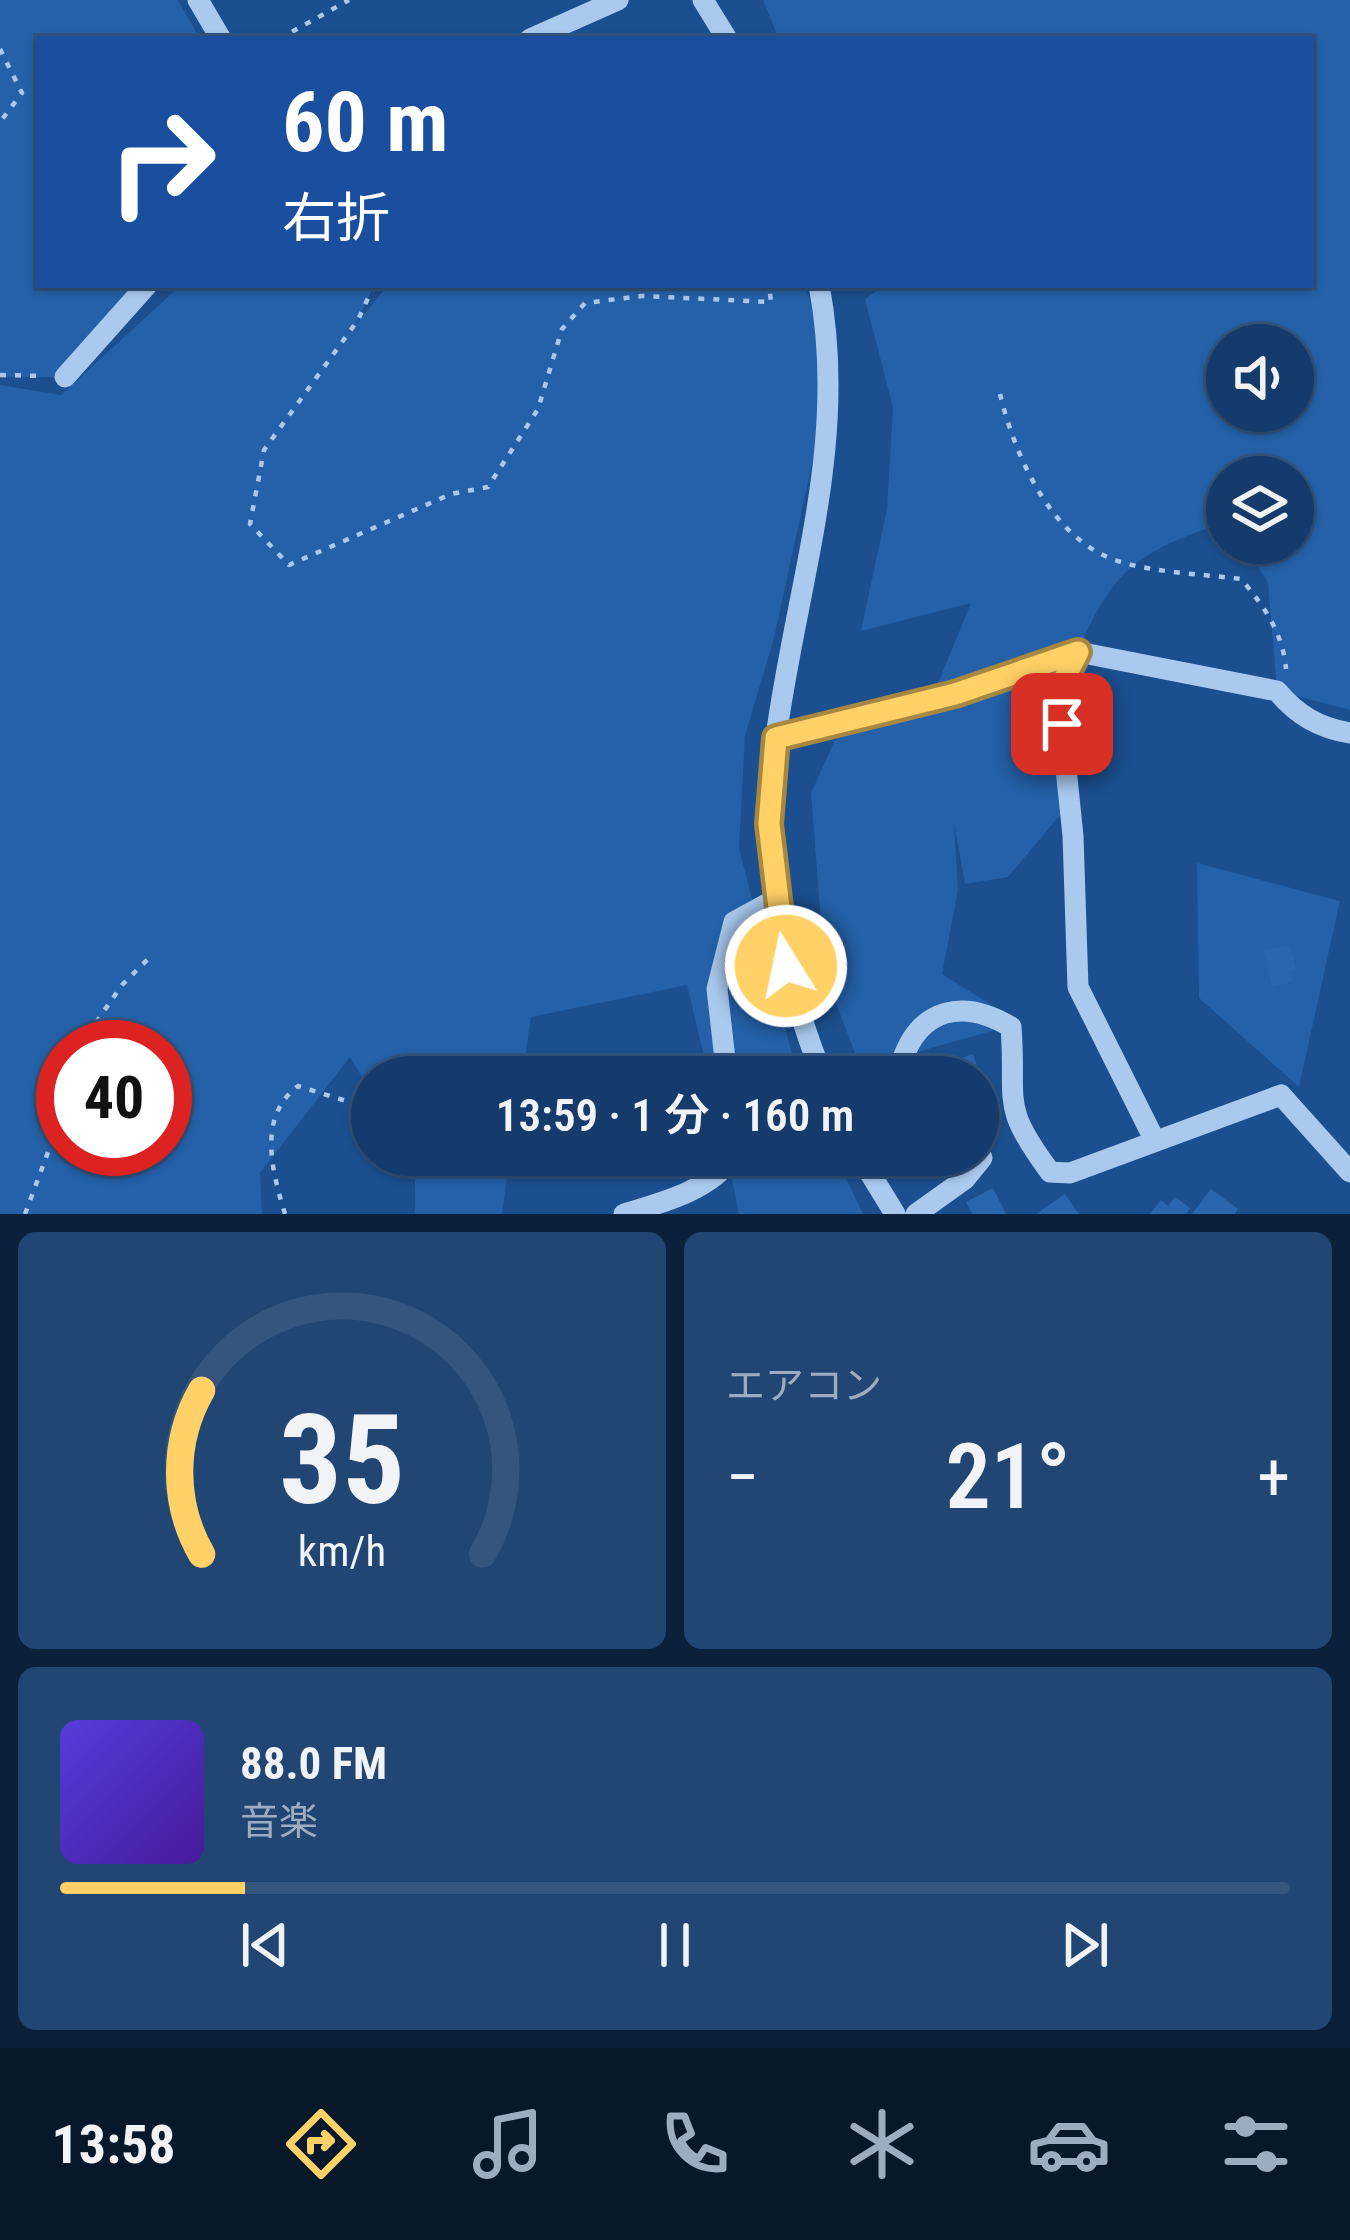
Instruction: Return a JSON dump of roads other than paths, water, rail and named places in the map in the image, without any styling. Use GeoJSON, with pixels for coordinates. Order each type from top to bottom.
{"type":"FeatureCollection","features":[{"type":"Feature","properties":{"kind":"street"},"geometry":{"type":"LineString","coordinates":[[199,0],[219,36]]}},
{"type":"Feature","properties":{"kind":"street"},"geometry":{"type":"LineString","coordinates":[[537,36],[618,0]]}},
{"type":"Feature","properties":{"kind":"street"},"geometry":{"type":"LineString","coordinates":[[704,0],[725,36]]}},
{"type":"Feature","properties":{"kind":"street"},"geometry":{"type":"LineString","coordinates":[[64,377],[144,288]]}},
{"type":"Feature","properties":{"kind":"street"},"geometry":{"type":"LineString","coordinates":[[814,1056],[791,999],[774,899],[769,824],[776,738],[830,447],[830,344],[820,288]]}},
{"type":"Feature","properties":{"kind":"street"},"geometry":{"type":"LineString","coordinates":[[776,738],[932,701],[1078,652],[1277,691],[1309,719],[1350,734]]}},
{"type":"Feature","properties":{"kind":"street"},"geometry":{"type":"LineString","coordinates":[[1078,652],[1058,691],[1073,836],[1078,987],[1154,1138]]}},
{"type":"Feature","properties":{"kind":"street"},"geometry":{"type":"LineString","coordinates":[[725,1056],[717,989],[734,922],[774,899]]}},
{"type":"Feature","properties":{"kind":"street"},"geometry":{"type":"LineString","coordinates":[[904,1056],[912,1030],[931,1018],[970,1011],[993,1016],[1010,1027],[1010,1100],[1017,1128],[1050,1172],[1070,1173],[1281,1094],[1350,1172]]}},
{"type":"Feature","properties":{"kind":"street"},"geometry":{"type":"LineString","coordinates":[[624,1214],[679,1198],[715,1176]]}},
{"type":"Feature","properties":{"kind":"street"},"geometry":{"type":"LineString","coordinates":[[872,1176],[895,1214]]}},
{"type":"Feature","properties":{"kind":"street"},"geometry":{"type":"LineString","coordinates":[[916,1214],[967,1176]]}}]}
